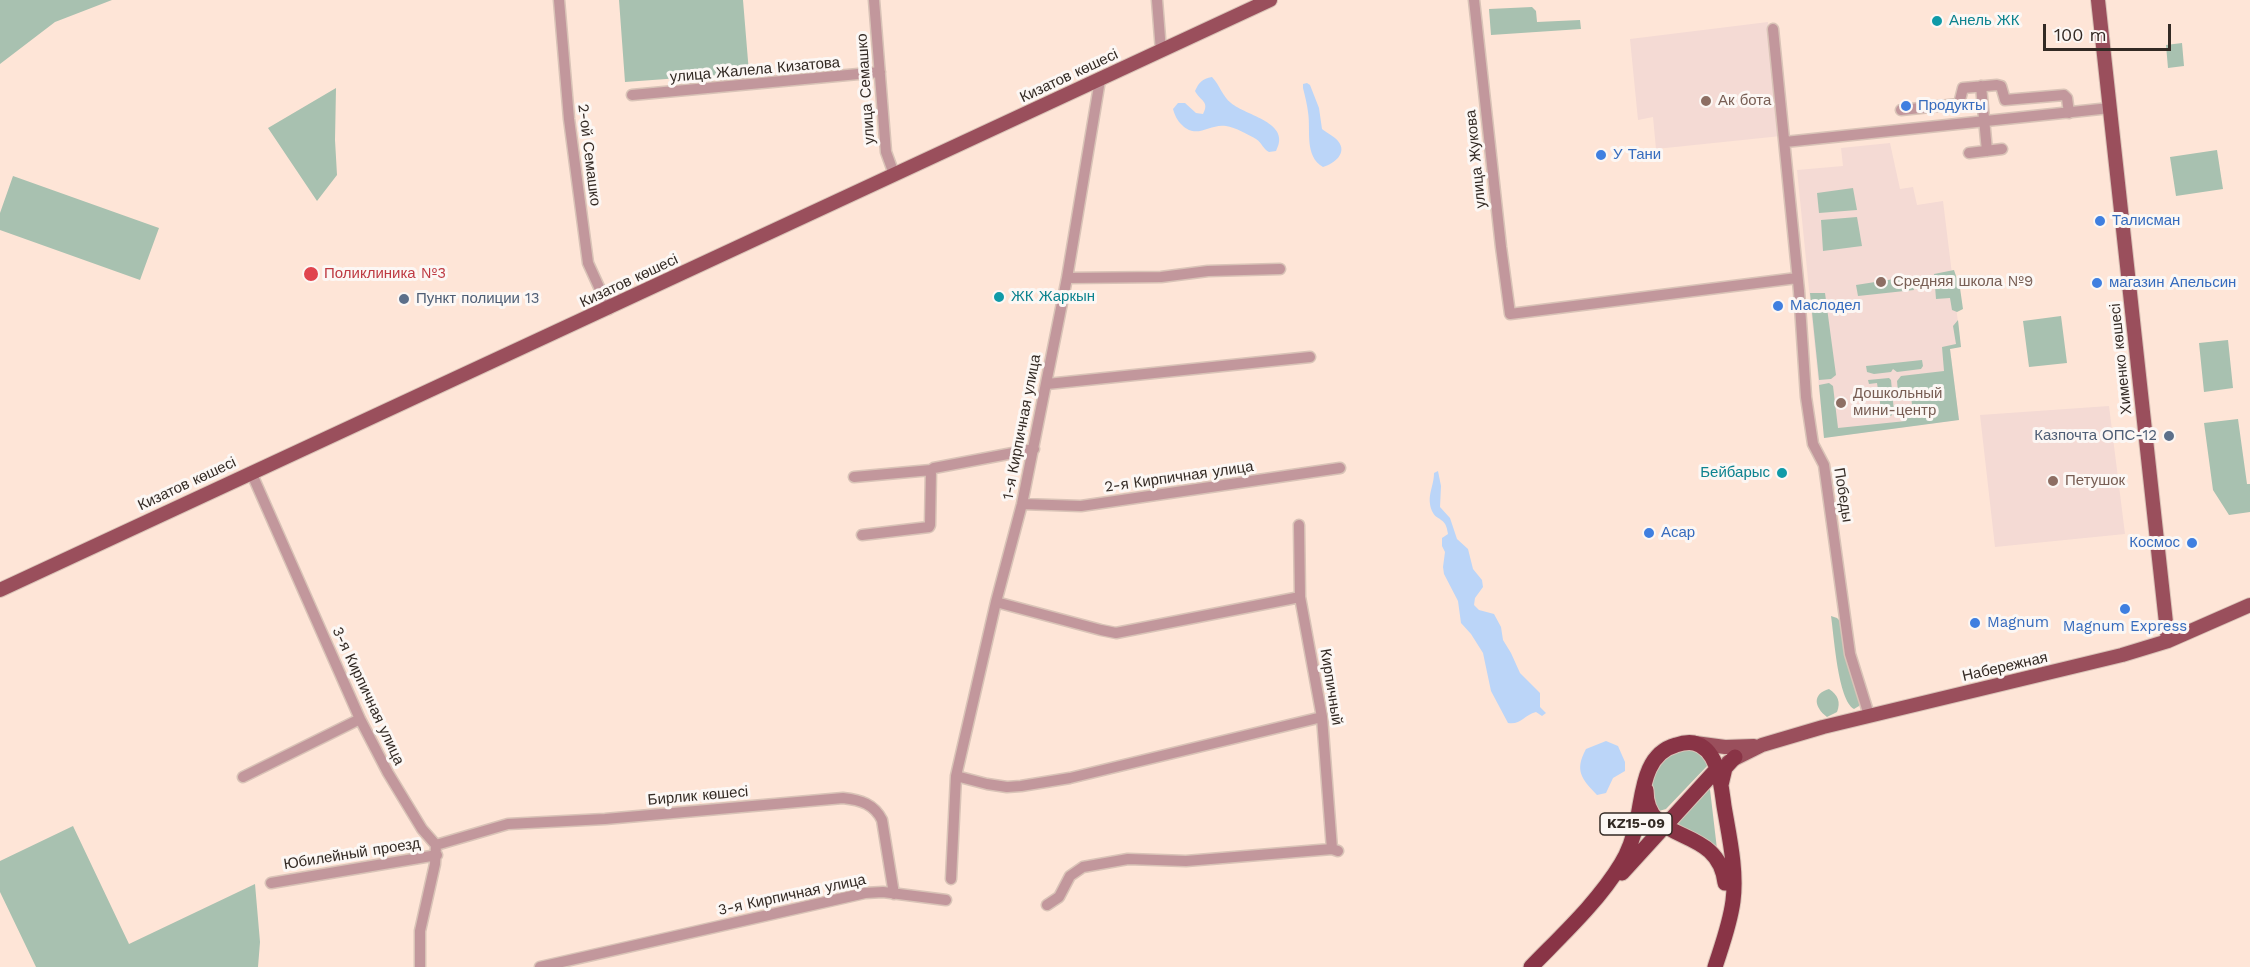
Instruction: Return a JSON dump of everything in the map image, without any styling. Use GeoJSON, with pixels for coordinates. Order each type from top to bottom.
{"type":"FeatureCollection","features":[{"type":"Feature","properties":{"kind":"highway"},"geometry":{"type":"LineString","coordinates":[[1693,743],[1709,753],[1716,770],[1722,797],[1734,891],[1727,932],[1715,967]]}},
{"type":"Feature","properties":{"kind":"highway","name":"KZ15-09"},"geometry":{"type":"LineString","coordinates":[[1578,918],[1622,862],[1635,830],[1647,774],[1657,756],[1669,747],[1693,743]]}},
{"type":"Feature","properties":{"kind":"highway"},"geometry":{"type":"LineString","coordinates":[[1722,797],[1723,774],[1735,758]]}},
{"type":"Feature","properties":{"kind":"highway","name":"KZ15-09"},"geometry":{"type":"LineString","coordinates":[[1531,967],[1665,827],[1716,770]]}},
{"type":"Feature","properties":{"kind":"highway"},"geometry":{"type":"LineString","coordinates":[[1647,774],[1646,794],[1649,808],[1655,818],[1665,827]]}},
{"type":"Feature","properties":{"kind":"highway"},"geometry":{"type":"LineString","coordinates":[[1649,808],[1656,814],[1665,815],[1683,807]]}},
{"type":"Feature","properties":{"kind":"highway","name":"KZ15-09"},"geometry":{"type":"LineString","coordinates":[[1665,827],[1703,844],[1716,856],[1722,868],[1726,893],[1724,912],[1706,967]]}},
{"type":"Feature","properties":{"kind":"main road","name":"Кизатов көшесі"},"geometry":{"type":"LineString","coordinates":[[0,590],[1270,0]]}},
{"type":"Feature","properties":{"kind":"main road","name":"Хименко көшесі"},"geometry":{"type":"LineString","coordinates":[[2098,0],[2168,641]]}},
{"type":"Feature","properties":{"kind":"main road","name":"Набережная"},"geometry":{"type":"LineString","coordinates":[[1716,770],[1735,758],[1762,746],[1869,715],[2043,675],[2168,641],[2250,605]]}},
{"type":"Feature","properties":{"kind":"main road","name":"Набережная"},"geometry":{"type":"LineString","coordinates":[[1693,743],[1725,747],[1762,746]]}},
{"type":"Feature","properties":{"kind":"street","name":"2-ой Семашко"},"geometry":{"type":"LineString","coordinates":[[558,0],[569,119],[588,263],[609,309]]}},
{"type":"Feature","properties":{"kind":"street","name":"улица Семашко"},"geometry":{"type":"LineString","coordinates":[[874,0],[886,152],[894,174]]}},
{"type":"Feature","properties":{"kind":"street"},"geometry":{"type":"LineString","coordinates":[[1157,0],[1161,51]]}},
{"type":"Feature","properties":{"kind":"street","name":"улица Жукова"},"geometry":{"type":"LineString","coordinates":[[1474,0],[1510,314],[1797,278]]}},
{"type":"Feature","properties":{"kind":"street","name":"Победы"},"geometry":{"type":"LineString","coordinates":[[1773,29],[1785,142],[1806,398],[1813,444],[1824,465],[1850,654],[1869,715]]}},
{"type":"Feature","properties":{"kind":"street","name":"улица Жалела Кизатова"},"geometry":{"type":"LineString","coordinates":[[632,95],[880,72]]}},
{"type":"Feature","properties":{"kind":"street","name":"1-я Кирпичная улица"},"geometry":{"type":"LineString","coordinates":[[951,879],[956,776],[1034,449],[1067,278],[1100,80]]}},
{"type":"Feature","properties":{"kind":"street"},"geometry":{"type":"LineString","coordinates":[[1901,110],[1959,104],[1961,89],[2000,85],[2005,100],[2064,95],[2067,98],[2069,113]]}},
{"type":"Feature","properties":{"kind":"street"},"geometry":{"type":"LineString","coordinates":[[1980,86],[1987,151]]}},
{"type":"Feature","properties":{"kind":"street"},"geometry":{"type":"LineString","coordinates":[[1785,142],[2110,108]]}},
{"type":"Feature","properties":{"kind":"street"},"geometry":{"type":"LineString","coordinates":[[1969,153],[2002,149]]}},
{"type":"Feature","properties":{"kind":"street"},"geometry":{"type":"LineString","coordinates":[[1067,278],[1161,277],[1208,271],[1280,269]]}},
{"type":"Feature","properties":{"kind":"street"},"geometry":{"type":"LineString","coordinates":[[1047,384],[1310,357]]}},
{"type":"Feature","properties":{"kind":"street"},"geometry":{"type":"LineString","coordinates":[[854,477],[931,470],[1034,449]]}},
{"type":"Feature","properties":{"kind":"street","name":"2-я Кирпичная улица"},"geometry":{"type":"LineString","coordinates":[[1022,504],[1089,506],[1340,468]]}},
{"type":"Feature","properties":{"kind":"street"},"geometry":{"type":"LineString","coordinates":[[862,535],[929,527],[931,470]]}},
{"type":"Feature","properties":{"kind":"street","name":"3-я Кирпичная улица"},"geometry":{"type":"LineString","coordinates":[[251,472],[360,719],[388,773],[436,850]]}},
{"type":"Feature","properties":{"kind":"street","name":"Кирпичный"},"geometry":{"type":"LineString","coordinates":[[1047,905],[1059,897],[1070,876],[1076,871],[1095,865],[1128,859],[1186,861],[1335,850],[1322,717],[1300,597],[1299,525]]}},
{"type":"Feature","properties":{"kind":"street"},"geometry":{"type":"LineString","coordinates":[[996,602],[1116,633],[1300,597]]}},
{"type":"Feature","properties":{"kind":"street"},"geometry":{"type":"LineString","coordinates":[[956,776],[987,784],[1007,787],[1021,786],[1070,778],[1322,717]]}},
{"type":"Feature","properties":{"kind":"street"},"geometry":{"type":"LineString","coordinates":[[243,777],[360,719]]}},
{"type":"Feature","properties":{"kind":"street","name":"Бирлик көшесі"},"geometry":{"type":"LineString","coordinates":[[436,850],[508,824],[605,819],[843,798],[855,799],[875,809],[882,820],[894,894]]}},
{"type":"Feature","properties":{"kind":"street"},"geometry":{"type":"LineString","coordinates":[[420,967],[420,931],[436,850]]}},
{"type":"Feature","properties":{"kind":"street","name":"Юбилейный проезд"},"geometry":{"type":"LineString","coordinates":[[271,883],[436,850]]}},
{"type":"Feature","properties":{"kind":"street","name":"3-я Кирпичная улица"},"geometry":{"type":"LineString","coordinates":[[540,967],[865,893],[946,900]]}},
{"type":"Feature","properties":{"kind":"shaded area","name":"Ак бота"},"geometry":{"type":"Polygon","coordinates":[[[1768,22],[1781,136],[1656,149],[1653,117],[1638,120],[1630,39],[1768,22]]]}},
{"type":"Feature","properties":{"kind":"shaded area","name":"Средняя школа №9"},"geometry":{"type":"Polygon","coordinates":[[[1890,143],[1900,189],[1913,187],[1917,205],[1943,201],[1961,347],[1950,349],[1959,420],[1824,438],[1797,170],[1843,166],[1841,148],[1890,143]]]}},
{"type":"Feature","properties":{"kind":"shaded area","name":"Петушок"},"geometry":{"type":"Polygon","coordinates":[[[2109,406],[2125,534],[1995,547],[1980,415],[2109,406]]]}},
{"type":"Feature","properties":{"kind":"green space"},"geometry":{"type":"Polygon","coordinates":[[[0,0],[112,0],[55,22],[0,64],[0,0]]]}},
{"type":"Feature","properties":{"kind":"green space"},"geometry":{"type":"Polygon","coordinates":[[[619,0],[743,0],[749,73],[625,82],[619,0]]]}},
{"type":"Feature","properties":{"kind":"green space"},"geometry":{"type":"Polygon","coordinates":[[[1532,7],[1536,11],[1537,22],[1580,20],[1581,29],[1491,35],[1489,9],[1532,7]]]}},
{"type":"Feature","properties":{"kind":"green space"},"geometry":{"type":"Polygon","coordinates":[[[2182,43],[2184,66],[2168,68],[2166,45],[2182,43]]]}},
{"type":"Feature","properties":{"kind":"green space"},"geometry":{"type":"Polygon","coordinates":[[[336,88],[337,175],[317,201],[268,128],[336,88]]]}},
{"type":"Feature","properties":{"kind":"green space"},"geometry":{"type":"Polygon","coordinates":[[[2217,150],[2223,189],[2176,196],[2170,157],[2217,150]]]}},
{"type":"Feature","properties":{"kind":"green space"},"geometry":{"type":"Polygon","coordinates":[[[13,176],[159,228],[140,280],[0,230],[0,213],[13,176]]]}},
{"type":"Feature","properties":{"kind":"green space"},"geometry":{"type":"Polygon","coordinates":[[[1853,188],[1857,210],[1819,213],[1817,193],[1853,188]]]}},
{"type":"Feature","properties":{"kind":"green space"},"geometry":{"type":"Polygon","coordinates":[[[1857,217],[1862,246],[1823,251],[1821,220],[1857,217]]]}},
{"type":"Feature","properties":{"kind":"green space"},"geometry":{"type":"Polygon","coordinates":[[[1954,270],[1963,309],[1957,312],[1952,310],[1950,298],[1936,299],[1934,274],[1954,270]]]}},
{"type":"Feature","properties":{"kind":"green space"},"geometry":{"type":"Polygon","coordinates":[[[1907,277],[1912,280],[1914,290],[1858,296],[1856,285],[1907,277]]]}},
{"type":"Feature","properties":{"kind":"green space"},"geometry":{"type":"Polygon","coordinates":[[[1810,293],[1825,293],[1836,375],[1831,379],[1819,380],[1810,293]]]}},
{"type":"Feature","properties":{"kind":"green space"},"geometry":{"type":"Polygon","coordinates":[[[2061,316],[2067,363],[2029,367],[2023,321],[2061,316]]]}},
{"type":"Feature","properties":{"kind":"green space"},"geometry":{"type":"Polygon","coordinates":[[[1958,320],[1961,347],[1950,349],[1959,420],[1824,438],[1819,385],[1829,383],[1833,386],[1838,428],[1906,421],[1905,415],[1913,413],[1911,396],[1901,395],[1898,392],[1897,381],[1901,376],[1944,371],[1942,347],[1956,344],[1953,326],[1958,320]]]}},
{"type":"Feature","properties":{"kind":"green space"},"geometry":{"type":"Polygon","coordinates":[[[2228,340],[2233,388],[2204,392],[2199,343],[2228,340]]]}},
{"type":"Feature","properties":{"kind":"green space"},"geometry":{"type":"Polygon","coordinates":[[[1922,360],[1921,369],[1897,372],[1893,369],[1891,372],[1874,374],[1867,372],[1866,366],[1922,360]]]}},
{"type":"Feature","properties":{"kind":"green space"},"geometry":{"type":"Polygon","coordinates":[[[1889,378],[1894,412],[1891,416],[1882,416],[1877,383],[1869,384],[1868,380],[1889,378]]]}},
{"type":"Feature","properties":{"kind":"green space"},"geometry":{"type":"Polygon","coordinates":[[[2238,419],[2247,484],[2250,484],[2250,512],[2229,515],[2213,490],[2204,423],[2238,419]]]}},
{"type":"Feature","properties":{"kind":"green space"},"geometry":{"type":"Polygon","coordinates":[[[1831,616],[1841,622],[1845,657],[1859,695],[1859,706],[1854,709],[1840,681],[1831,616]]]}},
{"type":"Feature","properties":{"kind":"green space"},"geometry":{"type":"Polygon","coordinates":[[[1829,689],[1837,696],[1839,705],[1837,712],[1827,717],[1817,705],[1817,697],[1829,689]]]}},
{"type":"Feature","properties":{"kind":"green space"},"geometry":{"type":"Polygon","coordinates":[[[1683,749],[1702,752],[1708,765],[1666,809],[1659,811],[1649,796],[1653,779],[1662,762],[1683,749]]]}},
{"type":"Feature","properties":{"kind":"green space"},"geometry":{"type":"Polygon","coordinates":[[[1709,781],[1717,849],[1700,835],[1670,824],[1709,781]]]}},
{"type":"Feature","properties":{"kind":"green space"},"geometry":{"type":"Polygon","coordinates":[[[73,826],[129,944],[255,884],[260,942],[258,967],[36,967],[0,892],[0,861],[73,826]]]}},
{"type":"Feature","properties":{"kind":"water"},"geometry":{"type":"Polygon","coordinates":[[[1212,77],[1231,103],[1273,126],[1278,133],[1279,141],[1276,151],[1269,152],[1256,139],[1230,127],[1220,126],[1193,131],[1180,123],[1173,109],[1178,103],[1185,103],[1196,113],[1203,114],[1205,104],[1195,91],[1201,81],[1212,77]]]}},
{"type":"Feature","properties":{"kind":"water"},"geometry":{"type":"Polygon","coordinates":[[[1303,84],[1310,85],[1319,108],[1322,129],[1341,145],[1341,154],[1323,167],[1317,162],[1311,150],[1308,112],[1303,88],[1303,84]]]}},
{"type":"Feature","properties":{"kind":"water"},"geometry":{"type":"Polygon","coordinates":[[[1438,471],[1441,486],[1440,507],[1450,518],[1457,539],[1468,549],[1473,569],[1482,580],[1483,587],[1475,598],[1474,605],[1479,610],[1494,614],[1501,627],[1503,640],[1520,673],[1540,693],[1540,707],[1546,713],[1542,716],[1536,712],[1516,723],[1508,723],[1491,691],[1483,653],[1461,623],[1458,601],[1444,574],[1445,552],[1442,538],[1448,534],[1447,528],[1430,506],[1434,473],[1438,471]]]}},
{"type":"Feature","properties":{"kind":"water"},"geometry":{"type":"Polygon","coordinates":[[[1606,741],[1618,746],[1625,762],[1625,771],[1613,778],[1606,793],[1597,795],[1581,774],[1582,757],[1586,749],[1606,741]]]}},
{"type":"Feature","properties":{"kind":"place","name":"Анель ЖК"},"geometry":{"type":"Point","coordinates":[1937,21]}},
{"type":"Feature","properties":{"kind":"place","name":"Ак бота"},"geometry":{"type":"Point","coordinates":[1706,101]}},
{"type":"Feature","properties":{"kind":"place","name":"Продукты"},"geometry":{"type":"Point","coordinates":[1906,106]}},
{"type":"Feature","properties":{"kind":"place","name":"У Тани"},"geometry":{"type":"Point","coordinates":[1601,155]}},
{"type":"Feature","properties":{"kind":"place","name":"Талисман"},"geometry":{"type":"Point","coordinates":[2100,221]}},
{"type":"Feature","properties":{"kind":"place","name":"Поликлиника №3"},"geometry":{"type":"Point","coordinates":[311,274]}},
{"type":"Feature","properties":{"kind":"place","name":"Средняя школа №9"},"geometry":{"type":"Point","coordinates":[1881,282]}},
{"type":"Feature","properties":{"kind":"place","name":"магазин Апельсин"},"geometry":{"type":"Point","coordinates":[2097,283]}},
{"type":"Feature","properties":{"kind":"place","name":"ЖК Жаркын"},"geometry":{"type":"Point","coordinates":[999,297]}},
{"type":"Feature","properties":{"kind":"place","name":"Пункт полиции 13"},"geometry":{"type":"Point","coordinates":[404,299]}},
{"type":"Feature","properties":{"kind":"place","name":"Маслодел"},"geometry":{"type":"Point","coordinates":[1778,306]}},
{"type":"Feature","properties":{"kind":"place","name":"Дошкольный мини-центр"},"geometry":{"type":"Point","coordinates":[1841,403]}},
{"type":"Feature","properties":{"kind":"place","name":"Казпочта ОПС-12"},"geometry":{"type":"Point","coordinates":[2169,436]}},
{"type":"Feature","properties":{"kind":"place","name":"Бейбарыс"},"geometry":{"type":"Point","coordinates":[1782,473]}},
{"type":"Feature","properties":{"kind":"place","name":"Петушок"},"geometry":{"type":"Point","coordinates":[2053,481]}},
{"type":"Feature","properties":{"kind":"place","name":"Асар"},"geometry":{"type":"Point","coordinates":[1649,533]}},
{"type":"Feature","properties":{"kind":"place","name":"Космос"},"geometry":{"type":"Point","coordinates":[2192,543]}},
{"type":"Feature","properties":{"kind":"place","name":"Magnum Express"},"geometry":{"type":"Point","coordinates":[2125,609]}},
{"type":"Feature","properties":{"kind":"place","name":"Magnum"},"geometry":{"type":"Point","coordinates":[1975,623]}}]}
